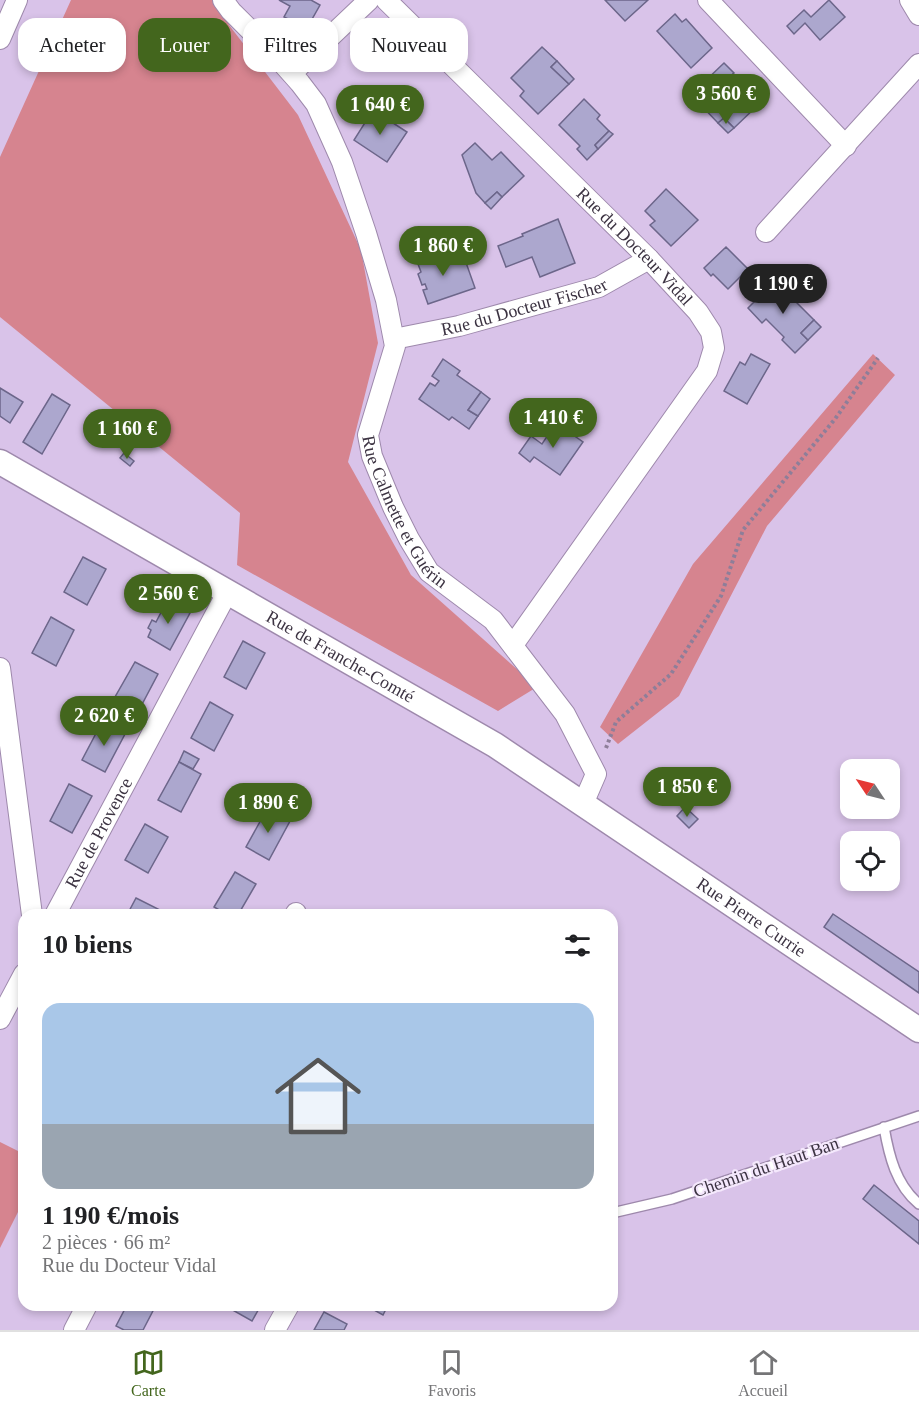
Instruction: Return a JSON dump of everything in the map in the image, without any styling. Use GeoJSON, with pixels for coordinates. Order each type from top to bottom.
{"type":"FeatureCollection","features":[{"type":"Feature","properties":{"kind":"street"},"geometry":{"type":"LineString","coordinates":[[0,39],[17,0]]}},
{"type":"Feature","properties":{"kind":"street","name":"Rue Calmette et Guérin"},"geometry":{"type":"LineString","coordinates":[[223,0],[292,73],[316,104],[342,162],[386,300],[394,346],[368,435],[375,465],[409,539],[429,572],[493,620],[513,645],[565,714],[596,774]]}},
{"type":"Feature","properties":{"kind":"street"},"geometry":{"type":"LineString","coordinates":[[292,73],[369,0]]}},
{"type":"Feature","properties":{"kind":"street","name":"Rue du Docteur Vidal"},"geometry":{"type":"LineString","coordinates":[[386,0],[649,259],[698,312],[711,332],[714,348],[707,371],[513,645]]}},
{"type":"Feature","properties":{"kind":"street"},"geometry":{"type":"LineString","coordinates":[[708,0],[846,146]]}},
{"type":"Feature","properties":{"kind":"street"},"geometry":{"type":"LineString","coordinates":[[910,0],[919,15]]}},
{"type":"Feature","properties":{"kind":"street"},"geometry":{"type":"LineString","coordinates":[[766,232],[919,64]]}},
{"type":"Feature","properties":{"kind":"street","name":"Rue du Docteur Fischer"},"geometry":{"type":"LineString","coordinates":[[393,339],[459,326],[599,287],[649,259]]}},
{"type":"Feature","properties":{"kind":"street","name":"Rue de Franche-Comté"},"geometry":{"type":"LineString","coordinates":[[0,462],[495,745],[583,804]]}},
{"type":"Feature","properties":{"kind":"street","name":"Rue de Provence"},"geometry":{"type":"LineString","coordinates":[[58,909],[228,591]]}},
{"type":"Feature","properties":{"kind":"street"},"geometry":{"type":"LineString","coordinates":[[0,668],[31,909]]}},
{"type":"Feature","properties":{"kind":"street"},"geometry":{"type":"LineString","coordinates":[[583,804],[596,774]]}},
{"type":"Feature","properties":{"kind":"street","name":"Rue Pierre Currie"},"geometry":{"type":"LineString","coordinates":[[583,804],[919,1030]]}},
{"type":"Feature","properties":{"kind":"street"},"geometry":{"type":"LineString","coordinates":[[0,1019],[18,985]]}},
{"type":"Feature","properties":{"kind":"street"},"geometry":{"type":"LineString","coordinates":[[275,1330],[286,1311]]}},
{"type":"Feature","properties":{"kind":"lane","name":"Chemin du Haut Ban"},"geometry":{"type":"LineString","coordinates":[[618,1212],[672,1199],[919,1116]]}},
{"type":"Feature","properties":{"kind":"lane"},"geometry":{"type":"LineString","coordinates":[[884,1127],[889,1159],[908,1195],[919,1204]]}},
{"type":"Feature","properties":{"kind":"path"},"geometry":{"type":"LineString","coordinates":[[596,774],[616,722],[671,674],[721,596],[743,530],[835,419],[878,358]]}},
{"type":"Feature","properties":{"kind":"shaded area"},"geometry":{"type":"Polygon","coordinates":[[[71,0],[216,0],[225,18],[138,18],[138,72],[231,72],[231,28],[243,43],[243,72],[265,72],[298,115],[361,250],[378,343],[348,462],[411,575],[537,687],[498,711],[237,565],[240,513],[0,317],[0,157],[38,72],[126,72],[126,18],[63,18],[71,0]]]}},
{"type":"Feature","properties":{"kind":"shaded area"},"geometry":{"type":"Polygon","coordinates":[[[873,354],[895,375],[767,526],[679,696],[618,744],[600,727],[693,564],[873,354]]]}},
{"type":"Feature","properties":{"kind":"shaded area"},"geometry":{"type":"Polygon","coordinates":[[[0,1142],[18,1151],[18,1212],[0,1248],[0,1142]]]}},
{"type":"Feature","properties":{"kind":"building"},"geometry":{"type":"Polygon","coordinates":[[[279,0],[311,0],[320,5],[313,18],[284,17],[290,6],[279,0]]]}},
{"type":"Feature","properties":{"kind":"building"},"geometry":{"type":"Polygon","coordinates":[[[605,0],[648,0],[625,21],[605,0]]]}},
{"type":"Feature","properties":{"kind":"building"},"geometry":{"type":"Polygon","coordinates":[[[829,0],[845,17],[820,40],[805,23],[794,34],[787,26],[804,10],[811,17],[829,0]]]}},
{"type":"Feature","properties":{"kind":"building"},"geometry":{"type":"Polygon","coordinates":[[[675,14],[682,22],[686,19],[712,48],[691,68],[657,31],[675,14]]]}},
{"type":"Feature","properties":{"kind":"building"},"geometry":{"type":"Polygon","coordinates":[[[542,47],[557,61],[551,67],[569,84],[538,114],[520,96],[524,91],[511,78],[542,47]]]}},
{"type":"Feature","properties":{"kind":"building"},"geometry":{"type":"Polygon","coordinates":[[[557,61],[574,79],[569,84],[551,67],[557,61]]]}},
{"type":"Feature","properties":{"kind":"building"},"geometry":{"type":"Polygon","coordinates":[[[724,63],[734,73],[727,79],[733,86],[739,80],[747,89],[745,92],[758,105],[734,128],[724,118],[718,123],[698,102],[707,92],[701,85],[724,63]]]}},
{"type":"Feature","properties":{"kind":"building"},"geometry":{"type":"Polygon","coordinates":[[[733,74],[739,80],[733,86],[727,79],[733,74]]]}},
{"type":"Feature","properties":{"kind":"building"},"geometry":{"type":"Polygon","coordinates":[[[584,99],[600,115],[597,119],[609,131],[595,145],[598,149],[587,160],[577,149],[580,146],[559,125],[584,99]]]}},
{"type":"Feature","properties":{"kind":"building"},"geometry":{"type":"Polygon","coordinates":[[[373,110],[407,132],[387,162],[354,140],[373,110]]]}},
{"type":"Feature","properties":{"kind":"building"},"geometry":{"type":"Polygon","coordinates":[[[724,118],[734,128],[728,133],[718,123],[724,118]]]}},
{"type":"Feature","properties":{"kind":"building"},"geometry":{"type":"Polygon","coordinates":[[[609,131],[613,134],[598,149],[595,145],[609,131]]]}},
{"type":"Feature","properties":{"kind":"building"},"geometry":{"type":"Polygon","coordinates":[[[475,143],[492,160],[501,152],[524,176],[502,197],[497,192],[485,203],[476,193],[462,155],[475,143]]]}},
{"type":"Feature","properties":{"kind":"building"},"geometry":{"type":"Polygon","coordinates":[[[666,189],[698,220],[671,246],[650,225],[655,221],[645,211],[666,189]]]}},
{"type":"Feature","properties":{"kind":"building"},"geometry":{"type":"Polygon","coordinates":[[[497,192],[502,197],[491,209],[485,203],[497,192]]]}},
{"type":"Feature","properties":{"kind":"building"},"geometry":{"type":"Polygon","coordinates":[[[558,219],[575,263],[540,277],[532,257],[506,267],[498,246],[558,219]]]}},
{"type":"Feature","properties":{"kind":"building"},"geometry":{"type":"Polygon","coordinates":[[[726,247],[748,269],[728,289],[704,268],[726,247]]]}},
{"type":"Feature","properties":{"kind":"building"},"geometry":{"type":"Polygon","coordinates":[[[437,249],[442,265],[464,257],[475,288],[428,304],[423,290],[427,289],[425,284],[422,285],[418,274],[421,272],[415,256],[437,249]]]}},
{"type":"Feature","properties":{"kind":"building"},"geometry":{"type":"Polygon","coordinates":[[[775,281],[814,320],[801,333],[808,340],[795,353],[782,340],[784,337],[766,319],[762,323],[748,308],[775,281]]]}},
{"type":"Feature","properties":{"kind":"building"},"geometry":{"type":"Polygon","coordinates":[[[814,320],[821,327],[808,340],[801,333],[814,320]]]}},
{"type":"Feature","properties":{"kind":"building"},"geometry":{"type":"Polygon","coordinates":[[[751,354],[770,364],[747,404],[724,391],[740,362],[745,365],[751,354]]]}},
{"type":"Feature","properties":{"kind":"building"},"geometry":{"type":"Polygon","coordinates":[[[443,359],[460,371],[457,375],[481,392],[468,410],[478,416],[469,429],[452,417],[449,420],[419,399],[430,383],[435,386],[439,381],[432,376],[443,359]]]}},
{"type":"Feature","properties":{"kind":"building"},"geometry":{"type":"Polygon","coordinates":[[[0,388],[23,402],[10,423],[0,416],[0,388]]]}},
{"type":"Feature","properties":{"kind":"building"},"geometry":{"type":"Polygon","coordinates":[[[481,392],[490,399],[478,416],[468,410],[481,392]]]}},
{"type":"Feature","properties":{"kind":"building"},"geometry":{"type":"Polygon","coordinates":[[[52,394],[70,405],[42,454],[23,442],[52,394]]]}},
{"type":"Feature","properties":{"kind":"building"},"geometry":{"type":"Polygon","coordinates":[[[556,423],[583,442],[560,475],[534,457],[530,462],[519,453],[531,436],[542,444],[556,423]]]}},
{"type":"Feature","properties":{"kind":"building"},"geometry":{"type":"Polygon","coordinates":[[[124,453],[134,461],[130,466],[120,458],[124,453]]]}},
{"type":"Feature","properties":{"kind":"building"},"geometry":{"type":"Polygon","coordinates":[[[83,557],[106,569],[87,605],[64,592],[83,557]]]}},
{"type":"Feature","properties":{"kind":"building"},"geometry":{"type":"Polygon","coordinates":[[[134,580],[141,584],[135,594],[128,590],[134,580]]]}},
{"type":"Feature","properties":{"kind":"building"},"geometry":{"type":"Polygon","coordinates":[[[167,601],[190,613],[170,650],[148,637],[151,630],[148,628],[152,620],[156,622],[167,601]]]}},
{"type":"Feature","properties":{"kind":"building"},"geometry":{"type":"Polygon","coordinates":[[[51,617],[74,630],[56,666],[32,653],[51,617]]]}},
{"type":"Feature","properties":{"kind":"building"},"geometry":{"type":"Polygon","coordinates":[[[243,641],[265,653],[246,689],[224,677],[243,641]]]}},
{"type":"Feature","properties":{"kind":"building"},"geometry":{"type":"Polygon","coordinates":[[[135,662],[158,674],[139,710],[115,697],[135,662]]]}},
{"type":"Feature","properties":{"kind":"building"},"geometry":{"type":"Polygon","coordinates":[[[210,702],[233,715],[214,751],[191,738],[210,702]]]}},
{"type":"Feature","properties":{"kind":"building"},"geometry":{"type":"Polygon","coordinates":[[[102,722],[125,734],[105,772],[82,760],[102,722]]]}},
{"type":"Feature","properties":{"kind":"building"},"geometry":{"type":"Polygon","coordinates":[[[184,751],[199,759],[193,769],[179,762],[184,751]]]}},
{"type":"Feature","properties":{"kind":"building"},"geometry":{"type":"Polygon","coordinates":[[[179,762],[201,774],[181,812],[158,800],[179,762]]]}},
{"type":"Feature","properties":{"kind":"building"},"geometry":{"type":"Polygon","coordinates":[[[69,784],[92,796],[72,833],[50,821],[69,784]]]}},
{"type":"Feature","properties":{"kind":"building"},"geometry":{"type":"Polygon","coordinates":[[[685,807],[698,819],[689,828],[677,816],[685,807]]]}},
{"type":"Feature","properties":{"kind":"building"},"geometry":{"type":"Polygon","coordinates":[[[267,809],[290,821],[269,860],[246,847],[267,809]]]}},
{"type":"Feature","properties":{"kind":"building"},"geometry":{"type":"Polygon","coordinates":[[[145,824],[168,837],[148,873],[125,860],[145,824]]]}},
{"type":"Feature","properties":{"kind":"building"},"geometry":{"type":"Polygon","coordinates":[[[235,872],[256,884],[241,909],[214,907],[235,872]]]}},
{"type":"Feature","properties":{"kind":"building"},"geometry":{"type":"Polygon","coordinates":[[[136,898],[158,909],[130,909],[136,898]]]}},
{"type":"Feature","properties":{"kind":"building"},"geometry":{"type":"Polygon","coordinates":[[[833,914],[919,972],[919,993],[824,927],[833,914]]]}},
{"type":"Feature","properties":{"kind":"building"},"geometry":{"type":"Polygon","coordinates":[[[874,1185],[919,1221],[919,1244],[863,1199],[874,1185]]]}},
{"type":"Feature","properties":{"kind":"building"},"geometry":{"type":"Polygon","coordinates":[[[124,1311],[153,1311],[143,1330],[124,1330],[116,1326],[124,1311]]]}},
{"type":"Feature","properties":{"kind":"building"},"geometry":{"type":"Polygon","coordinates":[[[234,1311],[258,1311],[252,1321],[234,1311]]]}},
{"type":"Feature","properties":{"kind":"building"},"geometry":{"type":"Polygon","coordinates":[[[324,1312],[347,1324],[344,1330],[314,1330],[324,1312]]]}}]}
